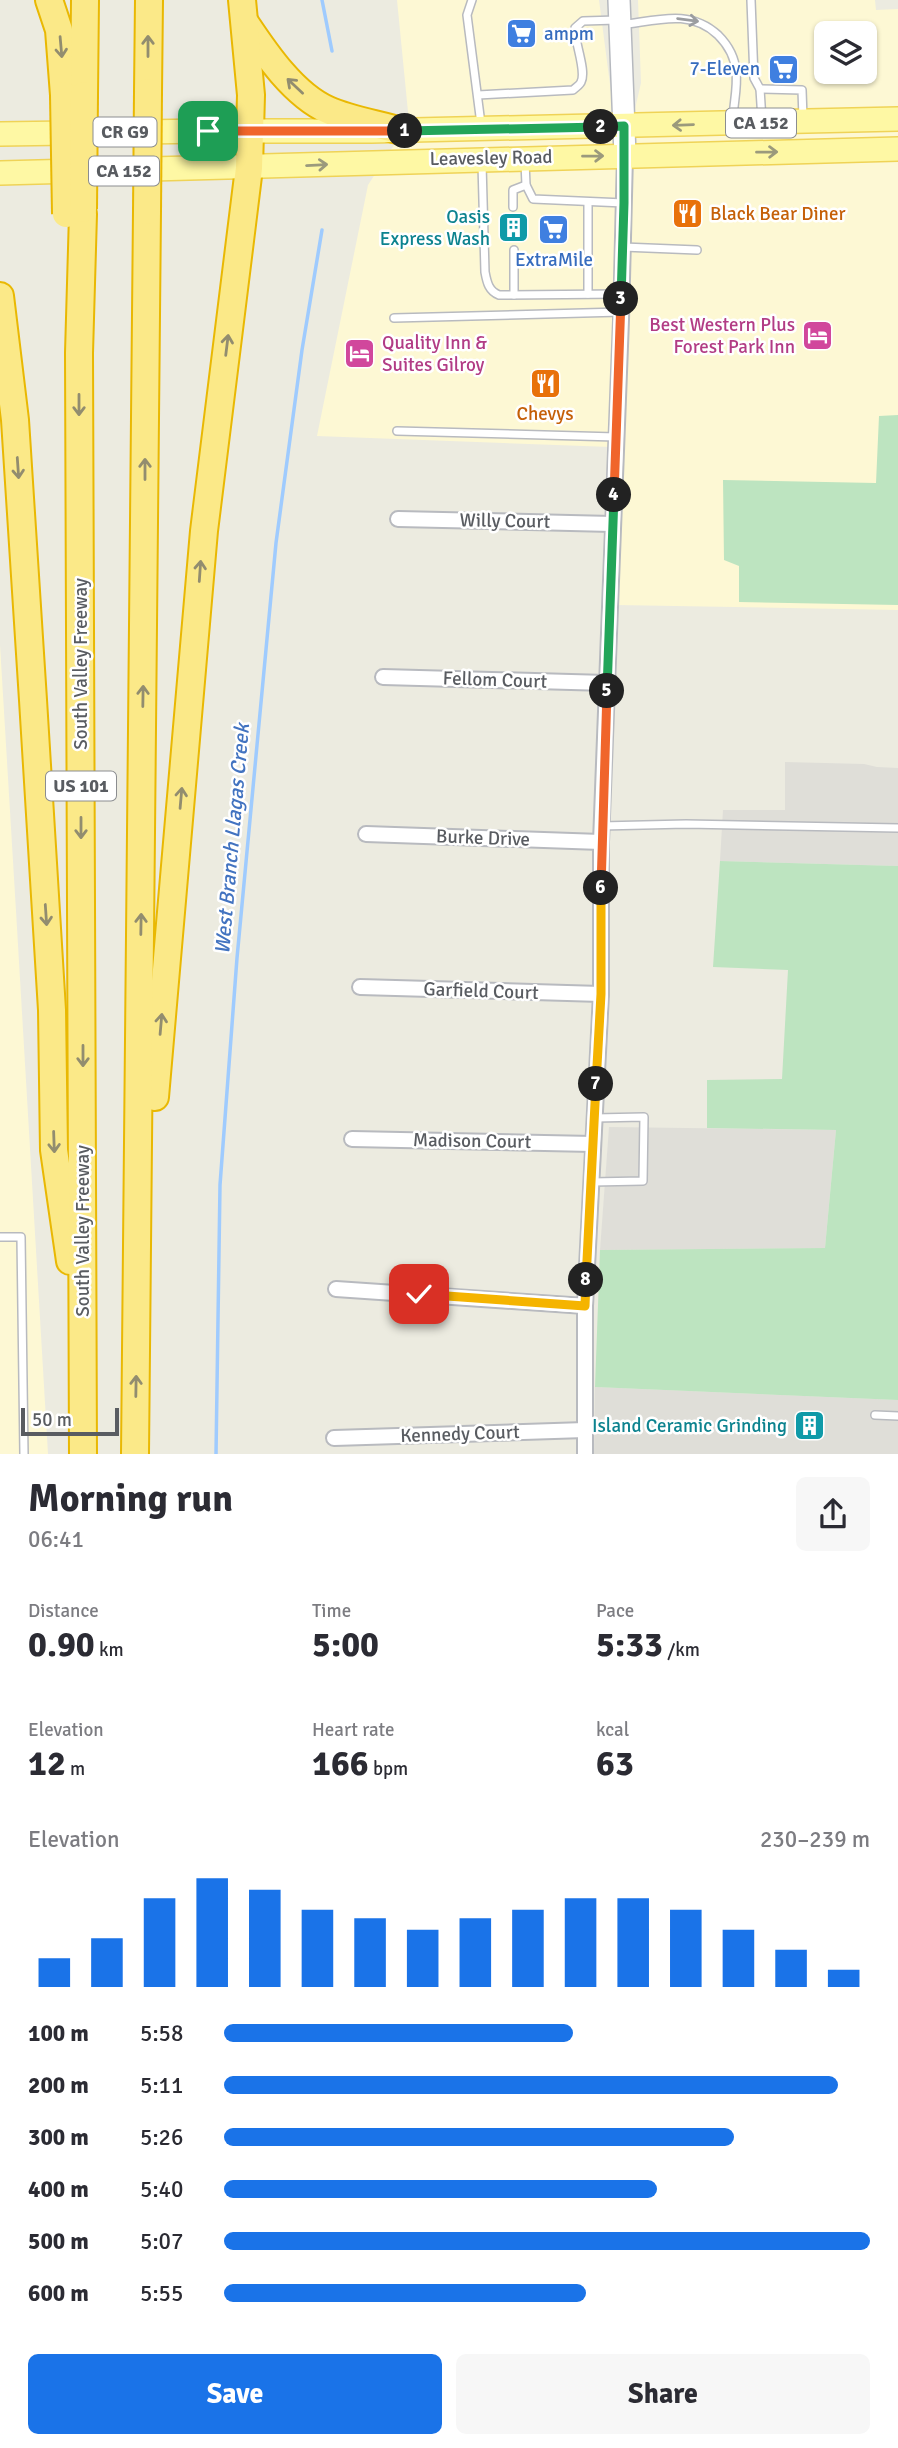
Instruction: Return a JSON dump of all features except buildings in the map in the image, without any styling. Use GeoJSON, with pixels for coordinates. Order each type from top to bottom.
{"type":"FeatureCollection","features":[{"type":"Feature","properties":{"kind":"highway"},"geometry":{"type":"LineString","coordinates":[[50,0],[60,30],[74,95]]}},
{"type":"Feature","properties":{"kind":"highway","name":"South Valley Freeway"},"geometry":{"type":"LineString","coordinates":[[83,1454],[79,353],[74,95],[85,0]]}},
{"type":"Feature","properties":{"kind":"highway","name":"US 101"},"geometry":{"type":"LineString","coordinates":[[135,1454],[149,0]]}},
{"type":"Feature","properties":{"kind":"highway"},"geometry":{"type":"LineString","coordinates":[[138,1164],[154,1105],[204,531],[249,168],[251,95],[243,10]]}},
{"type":"Feature","properties":{"kind":"highway","name":"CA 152"},"geometry":{"type":"LineString","coordinates":[[243,10],[264,51],[295,87],[327,110],[401,131]]}},
{"type":"Feature","properties":{"kind":"highway"},"geometry":{"type":"LineString","coordinates":[[0,296],[15,420],[37,760],[52,1010],[54,1150],[84,1359]]}},
{"type":"Feature","properties":{"kind":"main road","name":"Leavesley Road"},"geometry":{"type":"LineString","coordinates":[[0,134],[401,131],[898,119]]}},
{"type":"Feature","properties":{"kind":"main road","name":"Leavesley Road"},"geometry":{"type":"LineString","coordinates":[[0,173],[898,149]]}},
{"type":"Feature","properties":{"kind":"street"},"geometry":{"type":"LineString","coordinates":[[585,1454],[585,1306],[601,994],[601,826],[623,247],[625,155],[620,15]]}},
{"type":"Feature","properties":{"kind":"street","name":"Willy Court"},"geometry":{"type":"LineString","coordinates":[[398,519],[612,524]]}},
{"type":"Feature","properties":{"kind":"street","name":"Fellom Court"},"geometry":{"type":"LineString","coordinates":[[383,677],[607,682]]}},
{"type":"Feature","properties":{"kind":"street","name":"Burke Drive"},"geometry":{"type":"LineString","coordinates":[[366,834],[601,842]]}},
{"type":"Feature","properties":{"kind":"street","name":"Garfield Court"},"geometry":{"type":"LineString","coordinates":[[360,987],[601,994]]}},
{"type":"Feature","properties":{"kind":"street","name":"Madison Court"},"geometry":{"type":"LineString","coordinates":[[352,1139],[593,1144]]}},
{"type":"Feature","properties":{"kind":"street"},"geometry":{"type":"LineString","coordinates":[[336,1289],[585,1306]]}},
{"type":"Feature","properties":{"kind":"street","name":"Kennedy Court"},"geometry":{"type":"LineString","coordinates":[[334,1438],[585,1430]]}},
{"type":"Feature","properties":{"kind":"lane"},"geometry":{"type":"LineString","coordinates":[[472,0],[467,15],[481,129]]}},
{"type":"Feature","properties":{"kind":"lane"},"geometry":{"type":"LineString","coordinates":[[751,0],[754,78],[760,89],[762,122]]}},
{"type":"Feature","properties":{"kind":"lane"},"geometry":{"type":"LineString","coordinates":[[478,95],[573,90],[581,82],[583,73],[575,37],[575,28],[583,21],[620,15],[694,19],[707,25],[730,48],[737,77],[733,123]]}},
{"type":"Feature","properties":{"kind":"lane"},"geometry":{"type":"LineString","coordinates":[[760,89],[802,90],[803,122]]}},
{"type":"Feature","properties":{"kind":"lane"},"geometry":{"type":"LineString","coordinates":[[525,157],[526,185],[533,199],[624,203]]}},
{"type":"Feature","properties":{"kind":"lane"},"geometry":{"type":"LineString","coordinates":[[482,159],[485,272],[487,284],[493,292],[499,295],[620,294]]}},
{"type":"Feature","properties":{"kind":"lane"},"geometry":{"type":"LineString","coordinates":[[513,207],[513,190],[526,185]]}},
{"type":"Feature","properties":{"kind":"lane"},"geometry":{"type":"LineString","coordinates":[[588,202],[588,295]]}},
{"type":"Feature","properties":{"kind":"lane"},"geometry":{"type":"LineString","coordinates":[[623,247],[698,250]]}},
{"type":"Feature","properties":{"kind":"lane"},"geometry":{"type":"LineString","coordinates":[[513,250],[514,295]]}},
{"type":"Feature","properties":{"kind":"lane"},"geometry":{"type":"LineString","coordinates":[[394,318],[621,312]]}},
{"type":"Feature","properties":{"kind":"lane"},"geometry":{"type":"LineString","coordinates":[[397,431],[616,437]]}},
{"type":"Feature","properties":{"kind":"lane"},"geometry":{"type":"LineString","coordinates":[[601,826],[686,824],[898,828]]}},
{"type":"Feature","properties":{"kind":"lane"},"geometry":{"type":"LineString","coordinates":[[591,1182],[643,1181],[644,1117],[594,1118]]}},
{"type":"Feature","properties":{"kind":"lane"},"geometry":{"type":"LineString","coordinates":[[0,1237],[20,1237],[24,1454]]}},
{"type":"Feature","properties":{"kind":"lane"},"geometry":{"type":"LineString","coordinates":[[875,1415],[898,1416]]}},
{"type":"Feature","properties":{"kind":"shaded area"},"geometry":{"type":"Polygon","coordinates":[[[397,0],[599,0],[621,169],[641,83],[638,0],[875,0],[876,10],[898,9],[898,610],[616,605],[611,447],[317,436],[368,185],[409,122],[397,0]]]}},
{"type":"Feature","properties":{"kind":"shaded area"},"geometry":{"type":"Polygon","coordinates":[[[0,645],[16,911],[48,1454],[0,1454],[0,645]]]}},
{"type":"Feature","properties":{"kind":"shaded area"},"geometry":{"type":"Polygon","coordinates":[[[785,762],[864,764],[898,768],[898,866],[720,861],[723,810],[785,810],[785,762]]]}},
{"type":"Feature","properties":{"kind":"shaded area"},"geometry":{"type":"Polygon","coordinates":[[[609,1127],[836,1130],[825,1248],[600,1250],[609,1127]]]}},
{"type":"Feature","properties":{"kind":"shaded area"},"geometry":{"type":"Polygon","coordinates":[[[595,1387],[898,1400],[898,1454],[594,1454],[595,1387]]]}},
{"type":"Feature","properties":{"kind":"green space"},"geometry":{"type":"Polygon","coordinates":[[[898,415],[898,605],[739,602],[739,566],[724,560],[723,480],[876,483],[879,416],[898,415]]]}},
{"type":"Feature","properties":{"kind":"green space"},"geometry":{"type":"Polygon","coordinates":[[[720,861],[898,866],[898,1400],[595,1387],[600,1250],[825,1248],[836,1130],[707,1128],[707,1080],[782,1079],[788,970],[713,967],[720,861]]]}},
{"type":"Feature","properties":{"kind":"waterway","name":"West Branch Llagas Creek"},"geometry":{"type":"LineString","coordinates":[[322,0],[332,51]]}},
{"type":"Feature","properties":{"kind":"waterway","name":"West Branch Llagas Creek"},"geometry":{"type":"LineString","coordinates":[[216,1454],[220,1185],[237,958],[276,543],[302,350],[322,230]]}},
{"type":"Feature","properties":{"kind":"place","name":"ampm"},"geometry":{"type":"Point","coordinates":[521,34]}},
{"type":"Feature","properties":{"kind":"place","name":"7-Eleven"},"geometry":{"type":"Point","coordinates":[783,69]}},
{"type":"Feature","properties":{"kind":"place","name":"Black Bear Diner"},"geometry":{"type":"Point","coordinates":[687,214]}},
{"type":"Feature","properties":{"kind":"place","name":"Oasis Express Wash"},"geometry":{"type":"Point","coordinates":[513,228]}},
{"type":"Feature","properties":{"kind":"place","name":"ExtraMile"},"geometry":{"type":"Point","coordinates":[554,229]}},
{"type":"Feature","properties":{"kind":"place","name":"Best Western Plus Forest Park Inn"},"geometry":{"type":"Point","coordinates":[818,336]}},
{"type":"Feature","properties":{"kind":"place","name":"Quality Inn & Suites Gilroy"},"geometry":{"type":"Point","coordinates":[359,354]}},
{"type":"Feature","properties":{"kind":"place","name":"Chevys"},"geometry":{"type":"Point","coordinates":[545,383]}},
{"type":"Feature","properties":{"kind":"place","name":"Island Ceramic Grinding"},"geometry":{"type":"Point","coordinates":[810,1426]}},
{"type":"Feature","properties":{"kind":"route"},"geometry":{"type":"LineString","coordinates":[[208,131],[624,126],[621,320],[601,842],[601,994],[585,1306],[419,1294]]}}]}
